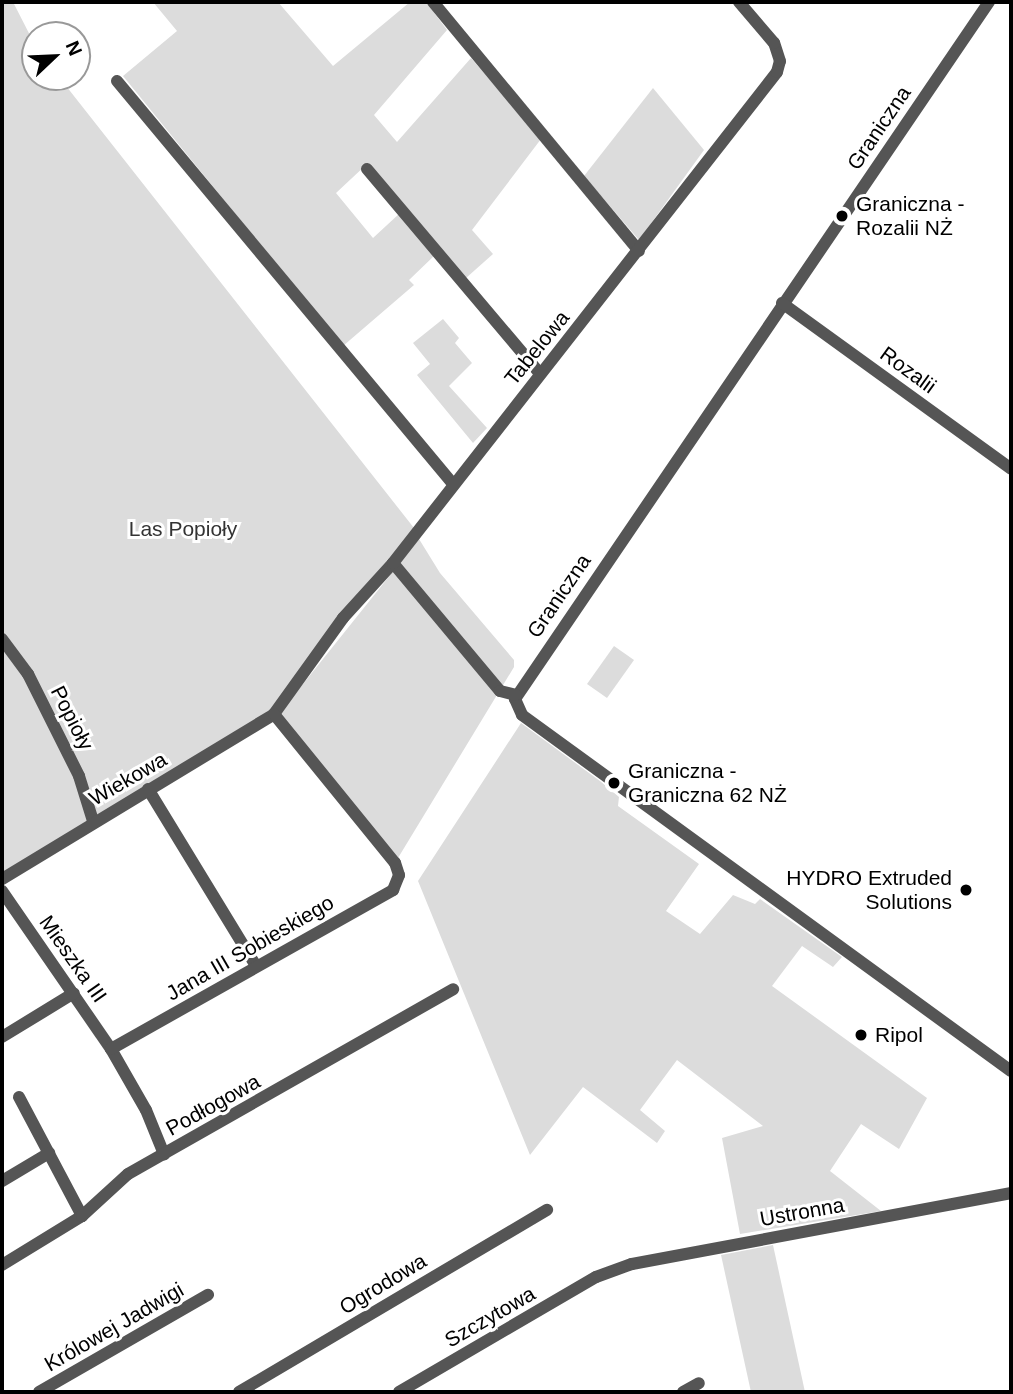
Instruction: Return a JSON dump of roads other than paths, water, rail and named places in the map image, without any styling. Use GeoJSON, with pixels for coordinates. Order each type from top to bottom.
{"type":"FeatureCollection","features":[{"type":"Feature","properties":{"kind":"street"},"geometry":{"type":"LineString","coordinates":[[433,2],[639,250]]}},
{"type":"Feature","properties":{"kind":"street","name":"Tabelowa"},"geometry":{"type":"LineString","coordinates":[[274,714],[343,618],[393,563],[777,72],[780,55],[774,43],[739,2]]}},
{"type":"Feature","properties":{"kind":"street","name":"Graniczna"},"geometry":{"type":"LineString","coordinates":[[516,695],[989,2]]}},
{"type":"Feature","properties":{"kind":"street"},"geometry":{"type":"LineString","coordinates":[[117,81],[453,484]]}},
{"type":"Feature","properties":{"kind":"street"},"geometry":{"type":"LineString","coordinates":[[367,169],[540,374]]}},
{"type":"Feature","properties":{"kind":"street","name":"Rozalii"},"geometry":{"type":"LineString","coordinates":[[782,303],[1011,468]]}},
{"type":"Feature","properties":{"kind":"street"},"geometry":{"type":"LineString","coordinates":[[393,563],[500,691],[516,695],[522,715],[1011,1071]]}},
{"type":"Feature","properties":{"kind":"street","name":"Popioły"},"geometry":{"type":"LineString","coordinates":[[2,639],[34,685],[79,776],[93,821]]}},
{"type":"Feature","properties":{"kind":"street","name":"Wiekowa"},"geometry":{"type":"LineString","coordinates":[[2,879],[93,821],[274,714]]}},
{"type":"Feature","properties":{"kind":"street","name":"Jana III Sobieskiego"},"geometry":{"type":"LineString","coordinates":[[111,1049],[393,890],[399,875],[395,863],[274,714]]}},
{"type":"Feature","properties":{"kind":"street"},"geometry":{"type":"LineString","coordinates":[[148,789],[256,966]]}},
{"type":"Feature","properties":{"kind":"street","name":"Mieszka III"},"geometry":{"type":"LineString","coordinates":[[2,891],[111,1049],[146,1110],[164,1154]]}},
{"type":"Feature","properties":{"kind":"street","name":"Podłogowa"},"geometry":{"type":"LineString","coordinates":[[2,1265],[82,1216],[108,1196],[114,1185],[164,1154],[453,989]]}},
{"type":"Feature","properties":{"kind":"street"},"geometry":{"type":"LineString","coordinates":[[2,1037],[74,993]]}},
{"type":"Feature","properties":{"kind":"street"},"geometry":{"type":"LineString","coordinates":[[19,1097],[82,1216]]}},
{"type":"Feature","properties":{"kind":"street"},"geometry":{"type":"LineString","coordinates":[[2,1181],[49,1153]]}},
{"type":"Feature","properties":{"kind":"street","name":"Ustronna"},"geometry":{"type":"LineString","coordinates":[[601,1275],[670,1254],[1011,1193]]}},
{"type":"Feature","properties":{"kind":"street","name":"Ogrodowa"},"geometry":{"type":"LineString","coordinates":[[239,1392],[547,1210]]}},
{"type":"Feature","properties":{"kind":"street","name":"Szczytowa"},"geometry":{"type":"LineString","coordinates":[[399,1392],[601,1275]]}},
{"type":"Feature","properties":{"kind":"street","name":"Królowej Jadwigi"},"geometry":{"type":"LineString","coordinates":[[39,1392],[208,1295]]}},
{"type":"Feature","properties":{"kind":"street"},"geometry":{"type":"LineString","coordinates":[[683,1392],[699,1383]]}},
{"type":"Feature","properties":{"kind":"place","name":"Graniczna - Rozalii NŻ"},"geometry":{"type":"Point","coordinates":[842,216]}},
{"type":"Feature","properties":{"kind":"place","name":"Graniczna - Graniczna 62 NŻ"},"geometry":{"type":"Point","coordinates":[614,783]}},
{"type":"Feature","properties":{"kind":"place","name":"HYDRO Extruded Solutions"},"geometry":{"type":"Point","coordinates":[966,890]}},
{"type":"Feature","properties":{"kind":"place","name":"Ripol"},"geometry":{"type":"Point","coordinates":[861,1035]}},
{"type":"Feature","properties":{"kind":"park label","name":"Las Popioły"},"geometry":{"type":"Point","coordinates":[183,529]}}]}
